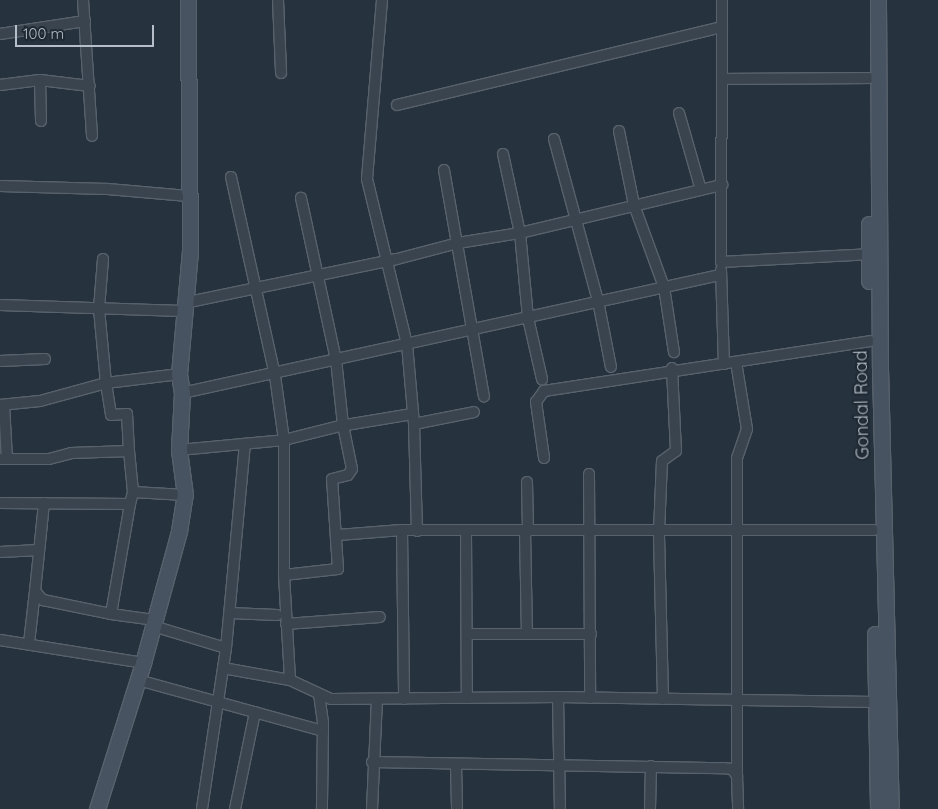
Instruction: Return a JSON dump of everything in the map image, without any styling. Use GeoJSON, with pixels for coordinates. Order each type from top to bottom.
{"type":"FeatureCollection","features":[{"type":"Feature","properties":{"kind":"main road"},"geometry":{"type":"LineString","coordinates":[[97,809],[143,663],[185,495],[179,450],[182,393],[179,374],[183,306],[190,250],[188,0]]}},
{"type":"Feature","properties":{"kind":"main road"},"geometry":{"type":"LineString","coordinates":[[869,0],[869,78],[874,254],[870,341],[878,809]]}},
{"type":"Feature","properties":{"kind":"main road","name":"Gondal Road"},"geometry":{"type":"LineString","coordinates":[[878,0],[874,254],[891,809]]}},
{"type":"Feature","properties":{"kind":"street"},"geometry":{"type":"LineString","coordinates":[[83,0],[92,136]]}},
{"type":"Feature","properties":{"kind":"street"},"geometry":{"type":"LineString","coordinates":[[278,0],[281,73]]}},
{"type":"Feature","properties":{"kind":"street"},"geometry":{"type":"LineString","coordinates":[[382,0],[367,179],[407,344],[413,419],[417,531]]}},
{"type":"Feature","properties":{"kind":"street"},"geometry":{"type":"LineString","coordinates":[[722,0],[720,275],[724,364]]}},
{"type":"Feature","properties":{"kind":"street"},"geometry":{"type":"LineString","coordinates":[[0,34],[85,21]]}},
{"type":"Feature","properties":{"kind":"street"},"geometry":{"type":"LineString","coordinates":[[397,106],[722,26]]}},
{"type":"Feature","properties":{"kind":"street"},"geometry":{"type":"LineString","coordinates":[[722,79],[869,78]]}},
{"type":"Feature","properties":{"kind":"street"},"geometry":{"type":"LineString","coordinates":[[0,85],[40,80],[90,86]]}},
{"type":"Feature","properties":{"kind":"street"},"geometry":{"type":"LineString","coordinates":[[40,80],[41,120]]}},
{"type":"Feature","properties":{"kind":"street"},"geometry":{"type":"LineString","coordinates":[[679,113],[701,190]]}},
{"type":"Feature","properties":{"kind":"street"},"geometry":{"type":"LineString","coordinates":[[619,130],[634,205],[664,287],[674,352]]}},
{"type":"Feature","properties":{"kind":"street"},"geometry":{"type":"LineString","coordinates":[[554,139],[573,219],[598,301],[611,367]]}},
{"type":"Feature","properties":{"kind":"street"},"geometry":{"type":"LineString","coordinates":[[502,154],[520,233],[528,318],[542,379]]}},
{"type":"Feature","properties":{"kind":"street"},"geometry":{"type":"LineString","coordinates":[[444,170],[484,397]]}},
{"type":"Feature","properties":{"kind":"street"},"geometry":{"type":"LineString","coordinates":[[232,177],[275,376],[284,440],[284,575],[290,680]]}},
{"type":"Feature","properties":{"kind":"street"},"geometry":{"type":"LineString","coordinates":[[0,305],[99,309],[183,306],[458,243],[520,233],[722,185]]}},
{"type":"Feature","properties":{"kind":"street"},"geometry":{"type":"LineString","coordinates":[[0,186],[107,189],[189,196]]}},
{"type":"Feature","properties":{"kind":"street"},"geometry":{"type":"LineString","coordinates":[[284,575],[338,569],[338,535],[332,479],[348,475],[352,469],[343,425],[336,360],[319,274],[301,198]]}},
{"type":"Feature","properties":{"kind":"street"},"geometry":{"type":"LineString","coordinates":[[721,262],[874,254]]}},
{"type":"Feature","properties":{"kind":"street"},"geometry":{"type":"LineString","coordinates":[[104,259],[99,309],[106,383],[111,415],[127,414],[128,451],[133,492],[112,614]]}},
{"type":"Feature","properties":{"kind":"street"},"geometry":{"type":"LineString","coordinates":[[182,393],[275,376],[336,360],[720,275]]}},
{"type":"Feature","properties":{"kind":"street"},"geometry":{"type":"LineString","coordinates":[[544,458],[536,402],[544,392],[672,370],[724,364],[870,341]]}},
{"type":"Feature","properties":{"kind":"street"},"geometry":{"type":"LineString","coordinates":[[0,361],[45,359]]}},
{"type":"Feature","properties":{"kind":"street"},"geometry":{"type":"LineString","coordinates":[[736,362],[747,429],[738,458],[738,809]]}},
{"type":"Feature","properties":{"kind":"street"},"geometry":{"type":"LineString","coordinates":[[663,700],[659,532],[662,461],[676,451],[672,370]]}},
{"type":"Feature","properties":{"kind":"street"},"geometry":{"type":"LineString","coordinates":[[128,451],[71,453],[49,459],[4,459],[2,405],[40,402],[106,383],[179,374]]}},
{"type":"Feature","properties":{"kind":"street"},"geometry":{"type":"LineString","coordinates":[[179,450],[284,440],[343,425],[474,412]]}},
{"type":"Feature","properties":{"kind":"street"},"geometry":{"type":"LineString","coordinates":[[202,809],[226,648],[245,444]]}},
{"type":"Feature","properties":{"kind":"street"},"geometry":{"type":"LineString","coordinates":[[589,474],[588,532],[592,634],[590,698]]}},
{"type":"Feature","properties":{"kind":"street"},"geometry":{"type":"LineString","coordinates":[[527,482],[527,634]]}},
{"type":"Feature","properties":{"kind":"street"},"geometry":{"type":"LineString","coordinates":[[133,492],[185,495]]}},
{"type":"Feature","properties":{"kind":"street"},"geometry":{"type":"LineString","coordinates":[[0,503],[130,504]]}},
{"type":"Feature","properties":{"kind":"street"},"geometry":{"type":"LineString","coordinates":[[29,643],[44,503]]}},
{"type":"Feature","properties":{"kind":"street"},"geometry":{"type":"LineString","coordinates":[[338,535],[402,530],[659,532],[874,530]]}},
{"type":"Feature","properties":{"kind":"street"},"geometry":{"type":"LineString","coordinates":[[402,530],[404,698]]}},
{"type":"Feature","properties":{"kind":"street"},"geometry":{"type":"LineString","coordinates":[[466,531],[467,698]]}},
{"type":"Feature","properties":{"kind":"street"},"geometry":{"type":"LineString","coordinates":[[0,552],[39,550]]}},
{"type":"Feature","properties":{"kind":"street"},"geometry":{"type":"LineString","coordinates":[[35,592],[43,600],[154,623],[226,648]]}},
{"type":"Feature","properties":{"kind":"street"},"geometry":{"type":"LineString","coordinates":[[230,612],[277,615]]}},
{"type":"Feature","properties":{"kind":"street"},"geometry":{"type":"LineString","coordinates":[[286,624],[380,617]]}},
{"type":"Feature","properties":{"kind":"street"},"geometry":{"type":"LineString","coordinates":[[466,634],[592,634]]}},
{"type":"Feature","properties":{"kind":"street"},"geometry":{"type":"LineString","coordinates":[[0,640],[29,643],[143,663]]}},
{"type":"Feature","properties":{"kind":"street"},"geometry":{"type":"LineString","coordinates":[[223,668],[290,680],[330,699],[558,697],[875,702]]}},
{"type":"Feature","properties":{"kind":"street"},"geometry":{"type":"LineString","coordinates":[[138,680],[219,704],[323,731]]}},
{"type":"Feature","properties":{"kind":"street"},"geometry":{"type":"LineString","coordinates":[[318,694],[323,731],[322,809]]}},
{"type":"Feature","properties":{"kind":"street"},"geometry":{"type":"LineString","coordinates":[[558,697],[560,809]]}},
{"type":"Feature","properties":{"kind":"street"},"geometry":{"type":"LineString","coordinates":[[372,809],[372,762],[377,699]]}},
{"type":"Feature","properties":{"kind":"street"},"geometry":{"type":"LineString","coordinates":[[235,809],[255,712]]}},
{"type":"Feature","properties":{"kind":"street"},"geometry":{"type":"LineString","coordinates":[[372,762],[723,768],[732,769],[737,776]]}},
{"type":"Feature","properties":{"kind":"street"},"geometry":{"type":"LineString","coordinates":[[456,764],[457,809]]}},
{"type":"Feature","properties":{"kind":"street"},"geometry":{"type":"LineString","coordinates":[[650,766],[650,809]]}}]}
